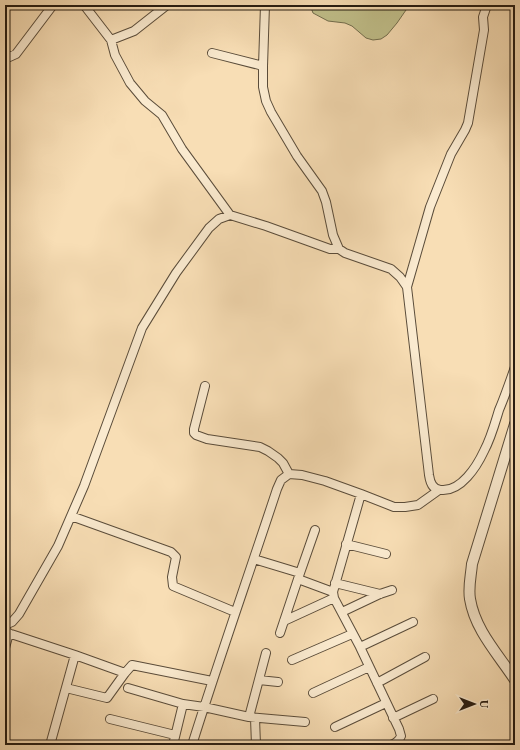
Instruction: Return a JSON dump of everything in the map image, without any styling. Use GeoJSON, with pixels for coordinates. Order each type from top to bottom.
{"type":"FeatureCollection","features":[{"type":"Feature","properties":{"kind":"street"},"geometry":{"type":"LineString","coordinates":[[5,59],[16,54],[53,5]]}},
{"type":"Feature","properties":{"kind":"street"},"geometry":{"type":"LineString","coordinates":[[84,5],[111,40],[115,55],[130,83],[145,101],[162,115],[182,149],[230,214],[330,249],[339,249]]}},
{"type":"Feature","properties":{"kind":"street"},"geometry":{"type":"LineString","coordinates":[[111,40],[134,31],[167,5]]}},
{"type":"Feature","properties":{"kind":"street"},"geometry":{"type":"LineString","coordinates":[[265,5],[263,87],[266,101],[297,156],[322,191],[326,202],[333,235],[339,249],[345,253],[391,269],[400,276],[408,287]]}},
{"type":"Feature","properties":{"kind":"street"},"geometry":{"type":"LineString","coordinates":[[487,5],[468,123],[451,154],[430,206],[408,287],[430,482],[438,490],[445,491],[459,485],[472,471],[485,450],[515,367]]}},
{"type":"Feature","properties":{"kind":"street"},"geometry":{"type":"LineString","coordinates":[[212,53],[263,66]]}},
{"type":"Feature","properties":{"kind":"street"},"geometry":{"type":"LineString","coordinates":[[5,625],[12,622],[19,614],[58,546],[84,486],[142,328],[176,273],[209,228],[219,219],[230,214]]}},
{"type":"Feature","properties":{"kind":"street"},"geometry":{"type":"LineString","coordinates":[[205,386],[195,423],[194,433],[207,439],[260,447],[278,458],[283,463],[289,474]]}},
{"type":"Feature","properties":{"kind":"street"},"geometry":{"type":"LineString","coordinates":[[515,424],[472,564],[470,582],[470,598],[475,616],[485,637],[515,680]]}},
{"type":"Feature","properties":{"kind":"street"},"geometry":{"type":"LineString","coordinates":[[192,745],[277,488],[282,480],[289,474],[302,475],[361,494],[394,507],[418,505],[438,490]]}},
{"type":"Feature","properties":{"kind":"street"},"geometry":{"type":"LineString","coordinates":[[361,494],[334,591],[352,634],[377,682],[401,736],[397,742],[391,745]]}},
{"type":"Feature","properties":{"kind":"street"},"geometry":{"type":"LineString","coordinates":[[71,516],[171,552],[176,557],[172,577],[173,586],[235,612]]}},
{"type":"Feature","properties":{"kind":"street"},"geometry":{"type":"LineString","coordinates":[[280,633],[315,530]]}},
{"type":"Feature","properties":{"kind":"street"},"geometry":{"type":"LineString","coordinates":[[346,544],[386,554]]}},
{"type":"Feature","properties":{"kind":"street"},"geometry":{"type":"LineString","coordinates":[[254,559],[334,591],[380,594]]}},
{"type":"Feature","properties":{"kind":"street"},"geometry":{"type":"LineString","coordinates":[[342,612],[392,590]]}},
{"type":"Feature","properties":{"kind":"street"},"geometry":{"type":"LineString","coordinates":[[284,621],[334,591]]}},
{"type":"Feature","properties":{"kind":"street"},"geometry":{"type":"LineString","coordinates":[[360,647],[414,622]]}},
{"type":"Feature","properties":{"kind":"street"},"geometry":{"type":"LineString","coordinates":[[5,648],[7,633],[125,673]]}},
{"type":"Feature","properties":{"kind":"street"},"geometry":{"type":"LineString","coordinates":[[292,660],[352,634]]}},
{"type":"Feature","properties":{"kind":"street"},"geometry":{"type":"LineString","coordinates":[[256,745],[252,718],[266,653]]}},
{"type":"Feature","properties":{"kind":"street"},"geometry":{"type":"LineString","coordinates":[[50,745],[75,655]]}},
{"type":"Feature","properties":{"kind":"street"},"geometry":{"type":"LineString","coordinates":[[377,682],[425,657]]}},
{"type":"Feature","properties":{"kind":"street"},"geometry":{"type":"LineString","coordinates":[[66,688],[108,698],[132,665],[212,681]]}},
{"type":"Feature","properties":{"kind":"street"},"geometry":{"type":"LineString","coordinates":[[313,694],[369,667]]}},
{"type":"Feature","properties":{"kind":"street"},"geometry":{"type":"LineString","coordinates":[[259,680],[278,682]]}},
{"type":"Feature","properties":{"kind":"street"},"geometry":{"type":"LineString","coordinates":[[128,688],[183,704],[204,707],[252,718],[305,722]]}},
{"type":"Feature","properties":{"kind":"street"},"geometry":{"type":"LineString","coordinates":[[394,718],[433,699]]}},
{"type":"Feature","properties":{"kind":"street"},"geometry":{"type":"LineString","coordinates":[[335,727],[386,703]]}},
{"type":"Feature","properties":{"kind":"street"},"geometry":{"type":"LineString","coordinates":[[173,745],[183,704]]}},
{"type":"Feature","properties":{"kind":"street"},"geometry":{"type":"LineString","coordinates":[[110,719],[175,735]]}},
{"type":"Feature","properties":{"kind":"shaded area"},"geometry":{"type":"Polygon","coordinates":[[[310,5],[406,5],[406,10],[387,35],[381,39],[373,40],[366,38],[352,26],[345,23],[328,21],[313,13],[310,5]]]}}]}
